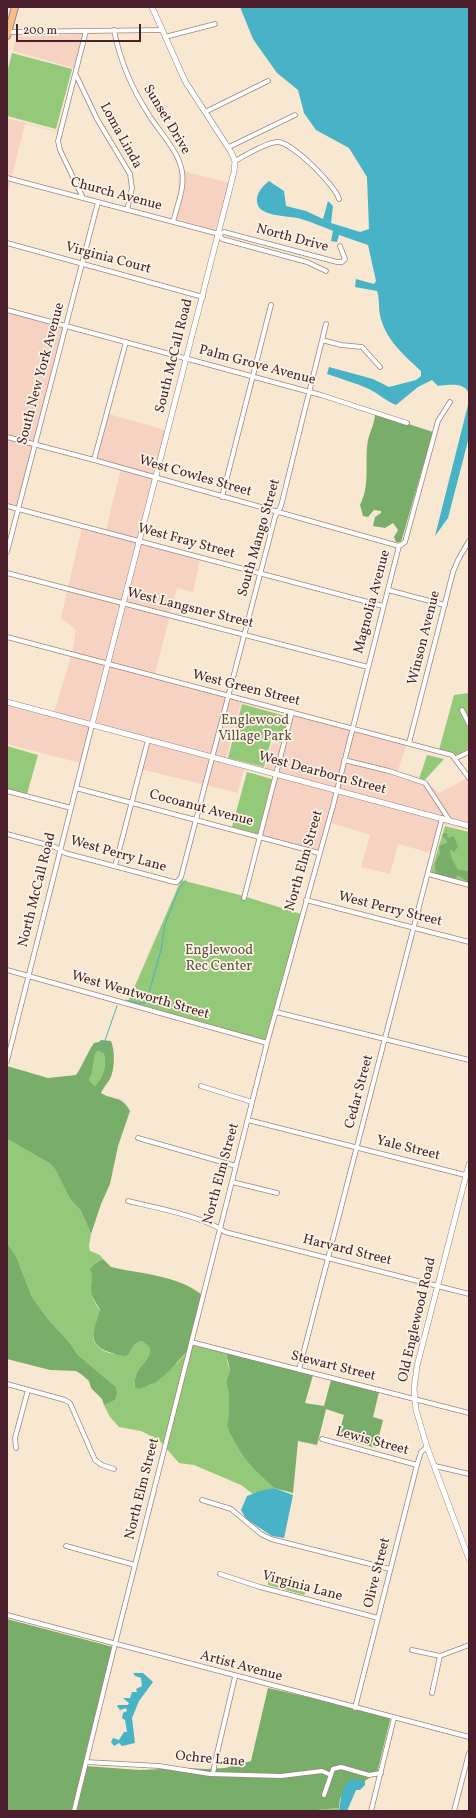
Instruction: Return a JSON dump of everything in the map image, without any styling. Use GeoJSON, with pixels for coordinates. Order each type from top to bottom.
{"type":"FeatureCollection","features":[{"type":"Feature","properties":{"kind":"main road"},"geometry":{"type":"LineString","coordinates":[[8,34],[15,7]]}},
{"type":"Feature","properties":{"kind":"street","name":"South McCall Road"},"geometry":{"type":"LineString","coordinates":[[92,725],[234,174],[234,161],[228,147],[185,81],[152,7]]}},
{"type":"Feature","properties":{"kind":"street"},"geometry":{"type":"LineString","coordinates":[[166,37],[215,24]]}},
{"type":"Feature","properties":{"kind":"street"},"geometry":{"type":"LineString","coordinates":[[8,34],[114,30],[162,30]]}},
{"type":"Feature","properties":{"kind":"street","name":"Sunset Drive"},"geometry":{"type":"LineString","coordinates":[[114,30],[120,56],[133,86],[149,115],[181,166],[182,189],[173,222]]}},
{"type":"Feature","properties":{"kind":"street"},"geometry":{"type":"LineString","coordinates":[[83,198],[60,150],[58,141],[86,31]]}},
{"type":"Feature","properties":{"kind":"street","name":"Loma Linda"},"geometry":{"type":"LineString","coordinates":[[75,74],[94,113],[130,174],[132,188],[127,210]]}},
{"type":"Feature","properties":{"kind":"street"},"geometry":{"type":"LineString","coordinates":[[205,112],[268,80]]}},
{"type":"Feature","properties":{"kind":"street"},"geometry":{"type":"LineString","coordinates":[[228,147],[295,115]]}},
{"type":"Feature","properties":{"kind":"street"},"geometry":{"type":"LineString","coordinates":[[234,161],[275,142],[285,144],[323,177],[336,191],[339,199]]}},
{"type":"Feature","properties":{"kind":"street","name":"Church Avenue"},"geometry":{"type":"LineString","coordinates":[[7,178],[219,234]]}},
{"type":"Feature","properties":{"kind":"street","name":"South New York Avenue"},"geometry":{"type":"LineString","coordinates":[[7,552],[98,202]]}},
{"type":"Feature","properties":{"kind":"street","name":"North Drive"},"geometry":{"type":"LineString","coordinates":[[219,234],[224,232],[230,233],[337,262],[342,262],[345,259],[340,246]]}},
{"type":"Feature","properties":{"kind":"street"},"geometry":{"type":"LineString","coordinates":[[219,234],[222,238],[308,262],[326,271]]}},
{"type":"Feature","properties":{"kind":"street","name":"Virginia Court"},"geometry":{"type":"LineString","coordinates":[[7,243],[203,297]]}},
{"type":"Feature","properties":{"kind":"street"},"geometry":{"type":"LineString","coordinates":[[222,496],[271,305]]}},
{"type":"Feature","properties":{"kind":"street","name":"Palm Grove Avenue"},"geometry":{"type":"LineString","coordinates":[[7,310],[310,392],[407,423]]}},
{"type":"Feature","properties":{"kind":"street","name":"South Mango Street"},"geometry":{"type":"LineString","coordinates":[[177,882],[181,877],[244,634],[310,392],[326,324]]}},
{"type":"Feature","properties":{"kind":"street"},"geometry":{"type":"LineString","coordinates":[[322,340],[341,345],[362,347],[380,367]]}},
{"type":"Feature","properties":{"kind":"street"},"geometry":{"type":"LineString","coordinates":[[94,460],[126,342]]}},
{"type":"Feature","properties":{"kind":"street","name":"Magnolia Avenue"},"geometry":{"type":"LineString","coordinates":[[336,791],[399,546],[405,542],[438,421],[450,402]]}},
{"type":"Feature","properties":{"kind":"street","name":"West Cowles Street"},"geometry":{"type":"LineString","coordinates":[[7,437],[399,546]]}},
{"type":"Feature","properties":{"kind":"street","name":"West Fray Street"},"geometry":{"type":"LineString","coordinates":[[7,506],[384,606]]}},
{"type":"Feature","properties":{"kind":"street","name":"Winson Avenue"},"geometry":{"type":"LineString","coordinates":[[409,743],[456,564],[469,541]]}},
{"type":"Feature","properties":{"kind":"street","name":"West Langsner Street"},"geometry":{"type":"LineString","coordinates":[[7,573],[368,667]]}},
{"type":"Feature","properties":{"kind":"street"},"geometry":{"type":"LineString","coordinates":[[388,590],[445,605]]}},
{"type":"Feature","properties":{"kind":"street","name":"West Green Street"},"geometry":{"type":"LineString","coordinates":[[7,637],[452,754],[456,758]]}},
{"type":"Feature","properties":{"kind":"street","name":"West Dearborn Street"},"geometry":{"type":"LineString","coordinates":[[7,702],[469,826]]}},
{"type":"Feature","properties":{"kind":"street"},"geometry":{"type":"LineString","coordinates":[[462,710],[469,724]]}},
{"type":"Feature","properties":{"kind":"street"},"geometry":{"type":"LineString","coordinates":[[244,898],[292,712]]}},
{"type":"Feature","properties":{"kind":"street","name":"North McCall Road"},"geometry":{"type":"LineString","coordinates":[[7,1061],[92,725]]}},
{"type":"Feature","properties":{"kind":"street"},"geometry":{"type":"LineString","coordinates":[[115,866],[148,740]]}},
{"type":"Feature","properties":{"kind":"street"},"geometry":{"type":"LineString","coordinates":[[469,752],[456,758],[469,778]]}},
{"type":"Feature","properties":{"kind":"street"},"geometry":{"type":"LineString","coordinates":[[344,760],[389,771],[425,783],[450,820]]}},
{"type":"Feature","properties":{"kind":"street","name":"Cocoanut Avenue"},"geometry":{"type":"LineString","coordinates":[[76,788],[319,853]]}},
{"type":"Feature","properties":{"kind":"street"},"geometry":{"type":"LineString","coordinates":[[7,791],[71,808]]}},
{"type":"Feature","properties":{"kind":"street","name":"North Elm Street"},"geometry":{"type":"LineString","coordinates":[[74,1811],[134,1565],[267,1043],[336,791]]}},
{"type":"Feature","properties":{"kind":"street","name":"Cedar Street"},"geometry":{"type":"LineString","coordinates":[[299,1370],[386,1039],[442,818]]}},
{"type":"Feature","properties":{"kind":"street","name":"West Perry Lane"},"geometry":{"type":"LineString","coordinates":[[7,834],[60,850],[65,853],[177,882]]}},
{"type":"Feature","properties":{"kind":"street"},"geometry":{"type":"LineString","coordinates":[[428,874],[469,885]]}},
{"type":"Feature","properties":{"kind":"street","name":"West Perry Street"},"geometry":{"type":"LineString","coordinates":[[306,900],[469,942]]}},
{"type":"Feature","properties":{"kind":"street","name":"West Wentworth Street"},"geometry":{"type":"LineString","coordinates":[[7,970],[267,1043]]}},
{"type":"Feature","properties":{"kind":"street"},"geometry":{"type":"LineString","coordinates":[[276,1012],[469,1060]]}},
{"type":"Feature","properties":{"kind":"street"},"geometry":{"type":"LineString","coordinates":[[201,1086],[252,1102]]}},
{"type":"Feature","properties":{"kind":"street","name":"Yale Street"},"geometry":{"type":"LineString","coordinates":[[248,1120],[468,1176]]}},
{"type":"Feature","properties":{"kind":"street"},"geometry":{"type":"LineString","coordinates":[[138,1138],[236,1166]]}},
{"type":"Feature","properties":{"kind":"street","name":"Old Englewood Road"},"geometry":{"type":"LineString","coordinates":[[469,1164],[468,1176],[417,1366],[414,1399],[427,1447],[469,1559]]}},
{"type":"Feature","properties":{"kind":"street"},"geometry":{"type":"LineString","coordinates":[[232,1182],[277,1193]]}},
{"type":"Feature","properties":{"kind":"street","name":"Harvard Street"},"geometry":{"type":"LineString","coordinates":[[128,1200],[175,1213],[220,1228],[225,1232],[469,1294]]}},
{"type":"Feature","properties":{"kind":"street","name":"Stewart Street"},"geometry":{"type":"LineString","coordinates":[[191,1342],[469,1413]]}},
{"type":"Feature","properties":{"kind":"street"},"geometry":{"type":"LineString","coordinates":[[7,1384],[65,1400],[70,1403],[95,1460],[102,1465],[114,1469]]}},
{"type":"Feature","properties":{"kind":"street"},"geometry":{"type":"LineString","coordinates":[[16,1448],[15,1438],[28,1390]]}},
{"type":"Feature","properties":{"kind":"street","name":"Lewis Street"},"geometry":{"type":"LineString","coordinates":[[322,1439],[417,1465]]}},
{"type":"Feature","properties":{"kind":"street","name":"Olive Street"},"geometry":{"type":"LineString","coordinates":[[355,1708],[417,1465],[421,1452],[427,1447]]}},
{"type":"Feature","properties":{"kind":"street"},"geometry":{"type":"LineString","coordinates":[[435,1466],[469,1474]]}},
{"type":"Feature","properties":{"kind":"street"},"geometry":{"type":"LineString","coordinates":[[202,1500],[231,1509],[261,1534],[271,1539],[390,1569]]}},
{"type":"Feature","properties":{"kind":"street"},"geometry":{"type":"LineString","coordinates":[[66,1546],[134,1565]]}},
{"type":"Feature","properties":{"kind":"street","name":"Virginia Lane"},"geometry":{"type":"LineString","coordinates":[[220,1574],[260,1587],[378,1618]]}},
{"type":"Feature","properties":{"kind":"street","name":"Artist Avenue"},"geometry":{"type":"LineString","coordinates":[[7,1615],[469,1737]]}},
{"type":"Feature","properties":{"kind":"street"},"geometry":{"type":"LineString","coordinates":[[412,1650],[440,1656],[469,1645]]}},
{"type":"Feature","properties":{"kind":"street"},"geometry":{"type":"LineString","coordinates":[[432,1693],[440,1656]]}},
{"type":"Feature","properties":{"kind":"street"},"geometry":{"type":"LineString","coordinates":[[214,1774],[214,1762],[235,1676]]}},
{"type":"Feature","properties":{"kind":"street"},"geometry":{"type":"LineString","coordinates":[[370,1811],[394,1718]]}},
{"type":"Feature","properties":{"kind":"street"},"geometry":{"type":"LineString","coordinates":[[454,1811],[469,1753]]}},
{"type":"Feature","properties":{"kind":"street","name":"Ochre Lane"},"geometry":{"type":"LineString","coordinates":[[86,1762],[159,1766],[214,1774],[281,1776],[322,1771],[331,1775]]}},
{"type":"Feature","properties":{"kind":"street"},"geometry":{"type":"LineString","coordinates":[[324,1795],[333,1769],[341,1767],[364,1774],[380,1773]]}},
{"type":"Feature","properties":{"kind":"shaded area"},"geometry":{"type":"Polygon","coordinates":[[[82,34],[74,68],[13,51],[16,37],[82,34]]]}},
{"type":"Feature","properties":{"kind":"shaded area"},"geometry":{"type":"Polygon","coordinates":[[[63,112],[58,132],[25,124],[7,196],[7,118],[56,131],[63,112]]]}},
{"type":"Feature","properties":{"kind":"shaded area"},"geometry":{"type":"Polygon","coordinates":[[[179,170],[230,183],[215,230],[174,218],[178,194],[179,170]]]}},
{"type":"Feature","properties":{"kind":"shaded area"},"geometry":{"type":"Polygon","coordinates":[[[7,309],[65,324],[17,509],[7,506],[7,309]]]}},
{"type":"Feature","properties":{"kind":"shaded area"},"geometry":{"type":"Polygon","coordinates":[[[105,413],[166,430],[90,722],[54,712],[72,654],[76,630],[61,618],[82,527],[105,534],[121,468],[93,462],[105,413]]]}},
{"type":"Feature","properties":{"kind":"shaded area"},"geometry":{"type":"Polygon","coordinates":[[[142,540],[201,556],[193,592],[177,588],[155,674],[407,742],[398,771],[418,776],[418,779],[425,782],[426,781],[439,793],[468,778],[469,823],[265,769],[272,743],[281,745],[289,715],[241,703],[226,759],[95,723],[142,540]]]}},
{"type":"Feature","properties":{"kind":"shaded area"},"geometry":{"type":"Polygon","coordinates":[[[7,705],[91,727],[80,763],[7,744],[7,705]]]}},
{"type":"Feature","properties":{"kind":"shaded area"},"geometry":{"type":"Polygon","coordinates":[[[147,742],[244,769],[238,793],[140,769],[147,742]]]}},
{"type":"Feature","properties":{"kind":"shaded area"},"geometry":{"type":"Polygon","coordinates":[[[271,776],[469,828],[469,830],[443,824],[434,854],[398,844],[390,874],[361,867],[370,835],[328,822],[318,854],[258,836],[274,778],[271,776]]]}},
{"type":"Feature","properties":{"kind":"green space"},"geometry":{"type":"Polygon","coordinates":[[[12,53],[72,69],[56,129],[7,116],[7,73],[12,53]]]}},
{"type":"Feature","properties":{"kind":"green space"},"geometry":{"type":"Polygon","coordinates":[[[375,413],[433,432],[401,542],[396,542],[394,537],[398,530],[393,523],[385,528],[373,526],[375,517],[381,513],[381,511],[374,510],[368,517],[363,516],[360,505],[366,481],[368,440],[375,413]]]}},
{"type":"Feature","properties":{"kind":"green space"},"geometry":{"type":"Polygon","coordinates":[[[469,693],[469,749],[456,755],[439,750],[454,695],[469,693]]]}},
{"type":"Feature","properties":{"kind":"green space","name":"Englewood Village Park"},"geometry":{"type":"Polygon","coordinates":[[[242,704],[289,717],[282,743],[271,740],[264,767],[228,758],[242,704]]]}},
{"type":"Feature","properties":{"kind":"green space"},"geometry":{"type":"Polygon","coordinates":[[[7,746],[38,755],[27,794],[7,789],[7,746]]]}},
{"type":"Feature","properties":{"kind":"green space"},"geometry":{"type":"Polygon","coordinates":[[[427,755],[444,759],[424,781],[419,779],[427,755]]]}},
{"type":"Feature","properties":{"kind":"green space"},"geometry":{"type":"Polygon","coordinates":[[[247,772],[272,779],[258,834],[232,827],[247,772]]]}},
{"type":"Feature","properties":{"kind":"green space"},"geometry":{"type":"Polygon","coordinates":[[[445,826],[469,832],[469,884],[431,872],[445,826]]]}},
{"type":"Feature","properties":{"kind":"green space"},"geometry":{"type":"Polygon","coordinates":[[[444,833],[448,834],[447,837],[454,837],[458,847],[454,852],[450,849],[451,855],[458,870],[469,871],[469,883],[458,875],[456,878],[448,878],[436,873],[435,863],[440,853],[439,846],[447,843],[447,840],[442,836],[444,833]]]}},
{"type":"Feature","properties":{"kind":"green space","name":"Englewood Rec Center"},"geometry":{"type":"Polygon","coordinates":[[[181,880],[240,895],[301,914],[267,1043],[127,1004],[181,880]]]}},
{"type":"Feature","properties":{"kind":"green space"},"geometry":{"type":"Polygon","coordinates":[[[101,1040],[111,1041],[114,1055],[112,1075],[101,1093],[120,1100],[130,1111],[118,1146],[110,1184],[101,1204],[91,1234],[81,1211],[70,1199],[55,1169],[49,1163],[7,1139],[7,1066],[48,1078],[76,1075],[94,1043],[101,1040]],[[98,1050],[95,1054],[92,1073],[89,1080],[95,1086],[104,1072],[104,1054],[98,1050]]]}},
{"type":"Feature","properties":{"kind":"green space"},"geometry":{"type":"Polygon","coordinates":[[[98,1049],[104,1054],[105,1067],[95,1086],[89,1080],[92,1073],[95,1054],[98,1049]]]}},
{"type":"Feature","properties":{"kind":"green space"},"geometry":{"type":"Polygon","coordinates":[[[7,1139],[49,1163],[55,1169],[70,1199],[81,1211],[91,1234],[89,1246],[90,1251],[100,1255],[103,1259],[96,1263],[91,1288],[93,1299],[100,1311],[93,1338],[98,1347],[112,1354],[128,1355],[135,1344],[142,1341],[150,1348],[147,1358],[136,1374],[135,1387],[177,1363],[193,1345],[226,1353],[230,1370],[226,1382],[229,1394],[227,1426],[242,1455],[274,1488],[253,1494],[241,1485],[194,1465],[179,1463],[159,1440],[141,1431],[119,1427],[110,1417],[104,1405],[115,1400],[116,1387],[77,1354],[70,1343],[47,1318],[32,1297],[16,1256],[7,1243],[7,1139]]]}},
{"type":"Feature","properties":{"kind":"green space"},"geometry":{"type":"Polygon","coordinates":[[[7,1243],[16,1256],[32,1297],[47,1318],[70,1343],[77,1354],[116,1387],[117,1393],[115,1400],[104,1405],[102,1399],[91,1388],[89,1381],[76,1371],[50,1370],[7,1359],[7,1243]]]}},
{"type":"Feature","properties":{"kind":"green space"},"geometry":{"type":"Polygon","coordinates":[[[103,1259],[111,1267],[169,1279],[181,1283],[201,1294],[193,1345],[167,1373],[156,1382],[139,1389],[135,1387],[136,1374],[147,1358],[150,1348],[142,1341],[135,1344],[128,1355],[125,1356],[102,1349],[94,1340],[94,1330],[100,1310],[91,1292],[92,1277],[90,1269],[103,1259]]]}},
{"type":"Feature","properties":{"kind":"green space"},"geometry":{"type":"Polygon","coordinates":[[[226,1353],[313,1375],[305,1403],[324,1406],[331,1380],[379,1392],[373,1417],[383,1420],[376,1448],[338,1437],[344,1415],[326,1409],[317,1445],[298,1441],[293,1493],[274,1488],[242,1455],[227,1426],[229,1394],[226,1382],[230,1370],[226,1353]]]}},
{"type":"Feature","properties":{"kind":"green space"},"geometry":{"type":"Polygon","coordinates":[[[268,1576],[309,1587],[304,1595],[268,1585],[268,1576]]]}},
{"type":"Feature","properties":{"kind":"green space"},"geometry":{"type":"Polygon","coordinates":[[[7,1619],[113,1647],[85,1766],[140,1770],[184,1768],[207,1769],[225,1768],[251,1761],[268,1688],[391,1716],[377,1773],[363,1782],[351,1779],[340,1799],[339,1808],[306,1811],[7,1811],[7,1619]]]}},
{"type":"Feature","properties":{"kind":"green space"},"geometry":{"type":"Polygon","coordinates":[[[339,1808],[339,1811],[306,1811],[339,1808]]]}},
{"type":"Feature","properties":{"kind":"water"},"geometry":{"type":"Polygon","coordinates":[[[240,7],[469,7],[469,393],[463,387],[459,386],[438,386],[432,380],[418,387],[396,405],[369,389],[327,374],[329,367],[373,379],[389,387],[416,380],[421,376],[421,371],[397,348],[384,327],[380,316],[377,291],[355,287],[356,279],[374,284],[376,281],[368,245],[339,235],[337,242],[331,241],[333,231],[301,219],[275,215],[263,211],[259,207],[257,199],[259,193],[269,181],[284,191],[286,206],[306,211],[323,219],[328,201],[333,206],[331,223],[360,232],[369,229],[367,177],[349,148],[316,130],[304,113],[298,90],[277,73],[253,39],[240,7]]]}},
{"type":"Feature","properties":{"kind":"water"},"geometry":{"type":"Polygon","coordinates":[[[469,401],[469,437],[448,518],[435,536],[469,401]]]}},
{"type":"Feature","properties":{"kind":"water"},"geometry":{"type":"Polygon","coordinates":[[[274,1488],[293,1495],[284,1538],[272,1536],[246,1519],[241,1510],[247,1496],[274,1488]]]}},
{"type":"Feature","properties":{"kind":"water"},"geometry":{"type":"Polygon","coordinates":[[[133,1673],[143,1673],[153,1682],[139,1701],[132,1718],[135,1743],[122,1746],[119,1743],[114,1746],[111,1742],[113,1738],[119,1740],[124,1732],[127,1732],[125,1720],[122,1718],[123,1713],[127,1711],[126,1708],[120,1710],[117,1706],[128,1705],[129,1703],[123,1698],[130,1698],[132,1692],[137,1692],[136,1689],[142,1686],[141,1678],[135,1676],[133,1673]]]}},
{"type":"Feature","properties":{"kind":"water"},"geometry":{"type":"Polygon","coordinates":[[[351,1779],[365,1781],[365,1785],[360,1790],[356,1790],[347,1811],[339,1811],[343,1789],[351,1779]]]}},
{"type":"Feature","properties":{"kind":"waterway"},"geometry":{"type":"LineString","coordinates":[[126,1000],[137,1003],[146,1003],[161,950],[165,924],[179,889],[186,880]]}},
{"type":"Feature","properties":{"kind":"waterway"},"geometry":{"type":"LineString","coordinates":[[101,1052],[117,1006]]}}]}
